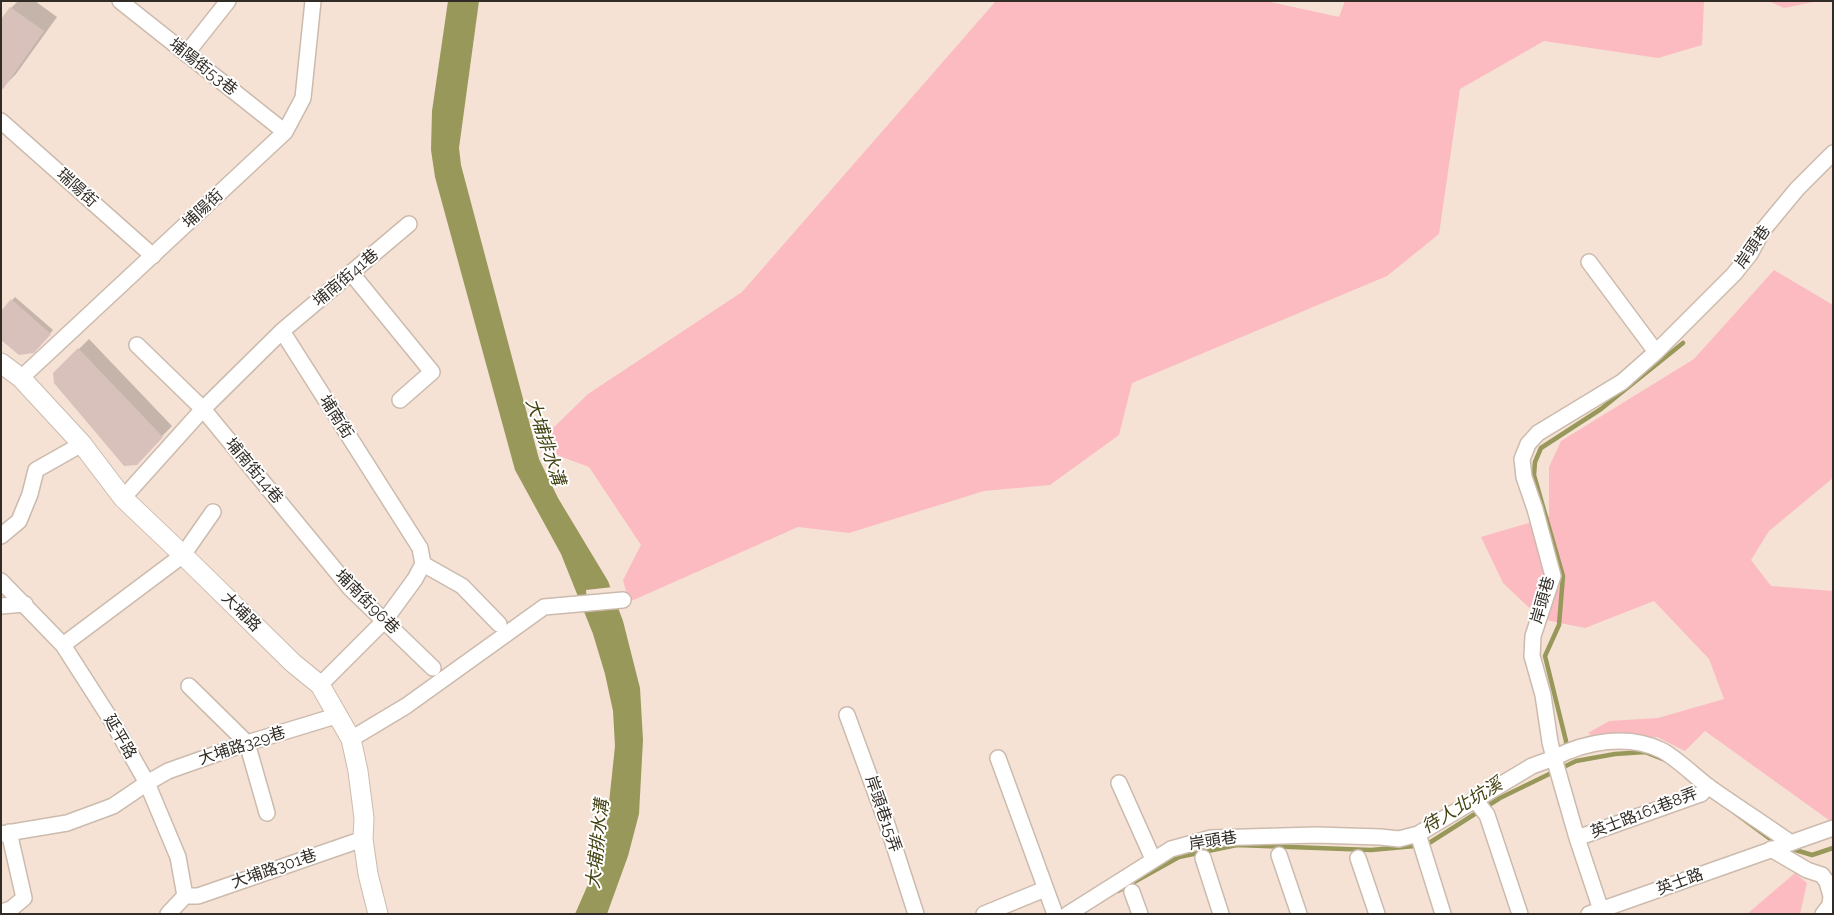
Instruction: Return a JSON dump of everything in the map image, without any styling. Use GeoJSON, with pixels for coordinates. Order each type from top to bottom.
{"type":"FeatureCollection","features":[{"type":"Feature","properties":{"kind":"main road","name":"大埔路"},"geometry":{"type":"LineString","coordinates":[[1,363],[21,378],[82,444],[122,498],[293,663],[320,685],[339,715],[351,739],[358,771],[364,818],[363,839],[368,874],[378,914]]}},
{"type":"Feature","properties":{"kind":"street","name":"埔陽街53巷"},"geometry":{"type":"LineString","coordinates":[[120,1],[285,132]]}},
{"type":"Feature","properties":{"kind":"street"},"geometry":{"type":"LineString","coordinates":[[186,54],[228,1]]}},
{"type":"Feature","properties":{"kind":"street","name":"埔陽街"},"geometry":{"type":"LineString","coordinates":[[21,378],[285,132],[303,98],[313,1]]}},
{"type":"Feature","properties":{"kind":"street","name":"瑞陽街"},"geometry":{"type":"LineString","coordinates":[[1,121],[153,256]]}},
{"type":"Feature","properties":{"kind":"street","name":"岸頭巷"},"geometry":{"type":"LineString","coordinates":[[1153,859],[1171,849],[1211,838],[1316,835],[1399,839],[1418,834],[1532,766],[1554,758],[1543,695],[1532,656],[1533,636],[1553,576],[1535,508],[1524,477],[1522,460],[1528,444],[1538,433],[1622,382],[1656,352],[1734,274],[1750,254],[1763,230],[1798,189],[1833,154]]}},
{"type":"Feature","properties":{"kind":"street","name":"埔南街41巷"},"geometry":{"type":"LineString","coordinates":[[282,331],[352,274],[409,224]]}},
{"type":"Feature","properties":{"kind":"street"},"geometry":{"type":"LineString","coordinates":[[1589,262],[1656,352]]}},
{"type":"Feature","properties":{"kind":"street"},"geometry":{"type":"LineString","coordinates":[[352,274],[432,372],[400,400]]}},
{"type":"Feature","properties":{"kind":"street"},"geometry":{"type":"LineString","coordinates":[[122,498],[203,409],[282,331]]}},
{"type":"Feature","properties":{"kind":"street","name":"埔南街"},"geometry":{"type":"LineString","coordinates":[[282,331],[420,548],[423,564]]}},
{"type":"Feature","properties":{"kind":"street","name":"埔南街14巷"},"geometry":{"type":"LineString","coordinates":[[137,345],[203,409],[305,533]]}},
{"type":"Feature","properties":{"kind":"street"},"geometry":{"type":"LineString","coordinates":[[1,536],[19,521],[30,494],[36,470],[82,444]]}},
{"type":"Feature","properties":{"kind":"street"},"geometry":{"type":"LineString","coordinates":[[62,645],[183,555],[213,512]]}},
{"type":"Feature","properties":{"kind":"street","name":"埔南街96巷"},"geometry":{"type":"LineString","coordinates":[[305,533],[350,588],[433,668]]}},
{"type":"Feature","properties":{"kind":"street"},"geometry":{"type":"LineString","coordinates":[[320,685],[385,620],[415,579],[423,564],[462,586],[499,624]]}},
{"type":"Feature","properties":{"kind":"street","name":"延平路"},"geometry":{"type":"LineString","coordinates":[[1,582],[25,604],[62,645],[113,723],[147,783],[178,856],[185,896]]}},
{"type":"Feature","properties":{"kind":"street"},"geometry":{"type":"LineString","coordinates":[[351,739],[406,706],[544,606],[623,600]]}},
{"type":"Feature","properties":{"kind":"street"},"geometry":{"type":"LineString","coordinates":[[1,606],[25,604]]}},
{"type":"Feature","properties":{"kind":"street"},"geometry":{"type":"LineString","coordinates":[[189,686],[247,743],[267,813]]}},
{"type":"Feature","properties":{"kind":"street","name":"大埔路329巷"},"geometry":{"type":"LineString","coordinates":[[5,833],[67,823],[113,806],[168,771],[247,743],[339,715]]}},
{"type":"Feature","properties":{"kind":"street","name":"岸頭巷15弄"},"geometry":{"type":"LineString","coordinates":[[847,715],[887,824],[916,914]]}},
{"type":"Feature","properties":{"kind":"street"},"geometry":{"type":"LineString","coordinates":[[1606,911],[1577,838],[1554,758],[1572,749],[1618,741],[1642,743],[1662,751],[1704,790],[1791,843]]}},
{"type":"Feature","properties":{"kind":"street"},"geometry":{"type":"LineString","coordinates":[[998,758],[1055,914]]}},
{"type":"Feature","properties":{"kind":"street"},"geometry":{"type":"LineString","coordinates":[[1068,914],[1153,859],[1119,783]]}},
{"type":"Feature","properties":{"kind":"street","name":"英士路161巷8弄"},"geometry":{"type":"LineString","coordinates":[[1577,838],[1704,790]]}},
{"type":"Feature","properties":{"kind":"street"},"geometry":{"type":"LineString","coordinates":[[1476,801],[1487,815],[1520,914]]}},
{"type":"Feature","properties":{"kind":"street"},"geometry":{"type":"LineString","coordinates":[[1771,849],[1833,828]]}},
{"type":"Feature","properties":{"kind":"street"},"geometry":{"type":"LineString","coordinates":[[1,912],[11,909],[24,898],[5,833]]}},
{"type":"Feature","properties":{"kind":"street"},"geometry":{"type":"LineString","coordinates":[[1418,834],[1443,914]]}},
{"type":"Feature","properties":{"kind":"street","name":"大埔路301巷"},"geometry":{"type":"LineString","coordinates":[[185,896],[198,896],[363,839]]}},
{"type":"Feature","properties":{"kind":"street"},"geometry":{"type":"LineString","coordinates":[[1771,849],[1808,870],[1822,875],[1831,896],[1830,905],[1823,914]]}},
{"type":"Feature","properties":{"kind":"street","name":"英士路"},"geometry":{"type":"LineString","coordinates":[[1606,911],[1771,849]]}},
{"type":"Feature","properties":{"kind":"street"},"geometry":{"type":"LineString","coordinates":[[1279,855],[1299,914]]}},
{"type":"Feature","properties":{"kind":"street"},"geometry":{"type":"LineString","coordinates":[[1203,858],[1221,914]]}},
{"type":"Feature","properties":{"kind":"street"},"geometry":{"type":"LineString","coordinates":[[1358,858],[1376,914]]}},
{"type":"Feature","properties":{"kind":"street"},"geometry":{"type":"LineString","coordinates":[[984,914],[1045,889]]}},
{"type":"Feature","properties":{"kind":"street"},"geometry":{"type":"LineString","coordinates":[[1132,892],[1140,914]]}},
{"type":"Feature","properties":{"kind":"street"},"geometry":{"type":"LineString","coordinates":[[168,914],[185,896]]}},
{"type":"Feature","properties":{"kind":"shaded area"},"geometry":{"type":"Polygon","coordinates":[[[448,1],[479,1],[459,148],[461,165],[539,459],[558,498],[608,581],[623,621],[640,688],[643,740],[639,814],[628,856],[607,914],[575,914],[593,873],[606,831],[615,746],[613,711],[605,674],[593,634],[561,554],[515,470],[435,177],[431,150],[432,111],[448,1]]]}},
{"type":"Feature","properties":{"kind":"shaded area"},"geometry":{"type":"Polygon","coordinates":[[[996,1],[1266,1],[1339,17],[1345,1],[1704,1],[1702,45],[1658,58],[1544,41],[1460,89],[1439,234],[1387,276],[1132,383],[1119,435],[1050,485],[984,491],[849,533],[798,527],[629,602],[623,580],[641,545],[589,467],[554,454],[547,434],[588,394],[742,292],[996,1]]]}},
{"type":"Feature","properties":{"kind":"shaded area"},"geometry":{"type":"Polygon","coordinates":[[[1769,1],[1818,1],[1784,8],[1769,1]]]}},
{"type":"Feature","properties":{"kind":"shaded area"},"geometry":{"type":"Polygon","coordinates":[[[1774,270],[1833,305],[1833,478],[1769,531],[1751,560],[1771,586],[1833,591],[1833,823],[1705,731],[1685,751],[1657,737],[1604,743],[1588,733],[1609,721],[1658,718],[1724,699],[1709,659],[1654,601],[1585,628],[1541,619],[1503,583],[1481,537],[1549,517],[1549,467],[1561,441],[1694,359],[1774,270]]]}},
{"type":"Feature","properties":{"kind":"shaded area"},"geometry":{"type":"Polygon","coordinates":[[[1795,873],[1807,883],[1800,914],[1747,914],[1795,873]]]}},
{"type":"Feature","properties":{"kind":"pier"},"geometry":{"type":"Polygon","coordinates":[[[613,587],[617,598],[587,601],[586,590],[613,587]]]}},
{"type":"Feature","properties":{"kind":"building"},"geometry":{"type":"Polygon","coordinates":[[[10,7],[44,31],[3,89],[1,88],[1,19],[10,7]]]}},
{"type":"Feature","properties":{"kind":"building"},"geometry":{"type":"Polygon","coordinates":[[[11,299],[51,334],[34,353],[19,355],[1,340],[1,311],[11,299]]]}},
{"type":"Feature","properties":{"kind":"building"},"geometry":{"type":"Polygon","coordinates":[[[78,348],[163,437],[137,465],[124,466],[54,383],[53,373],[78,348]]]}},
{"type":"Feature","properties":{"kind":"waterway"},"geometry":{"type":"LineString","coordinates":[[1566,748],[1566,741],[1545,656],[1559,625],[1563,576],[1534,475],[1535,462],[1541,448],[1601,409],[1683,343]]}},
{"type":"Feature","properties":{"kind":"waterway","name":"待人北坑溪"},"geometry":{"type":"LineString","coordinates":[[1118,891],[1179,857],[1237,845],[1371,850],[1426,845],[1500,798],[1576,761],[1615,754],[1645,752],[1665,760]]}},
{"type":"Feature","properties":{"kind":"waterway","name":"待人北坑溪"},"geometry":{"type":"LineString","coordinates":[[1735,813],[1777,844]]}},
{"type":"Feature","properties":{"kind":"waterway","name":"待人北坑溪"},"geometry":{"type":"LineString","coordinates":[[1789,848],[1812,855],[1833,848]]}},
{"type":"Feature","properties":{"kind":"water label","name":"大埔排水溝"},"geometry":{"type":"Point","coordinates":[545,442]}},
{"type":"Feature","properties":{"kind":"water label","name":"大埔排水溝"},"geometry":{"type":"Point","coordinates":[598,844]}}]}
